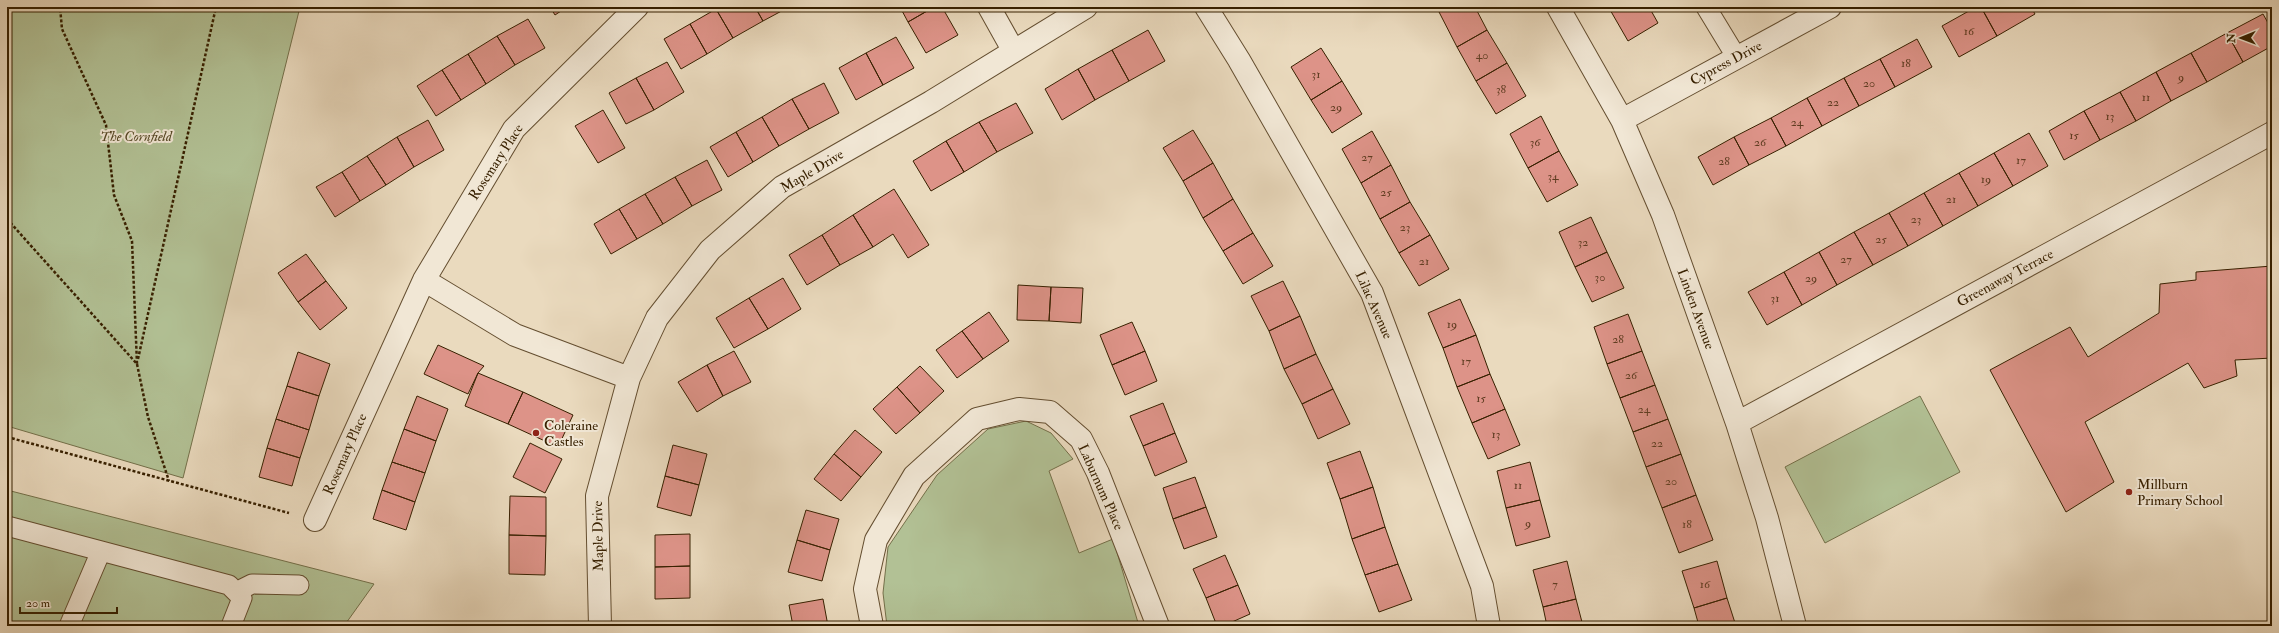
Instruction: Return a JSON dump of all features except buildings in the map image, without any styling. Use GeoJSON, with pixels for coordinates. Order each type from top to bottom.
{"type":"FeatureCollection","features":[{"type":"Feature","properties":{"kind":"street","name":"Rosemary Place"},"geometry":{"type":"LineString","coordinates":[[315,520],[424,280],[514,129],[637,7]]}},
{"type":"Feature","properties":{"kind":"street"},"geometry":{"type":"LineString","coordinates":[[990,7],[1013,50]]}},
{"type":"Feature","properties":{"kind":"street","name":"Maple Drive"},"geometry":{"type":"LineString","coordinates":[[600,626],[598,496],[629,378],[657,318],[710,250],[782,187],[931,102],[1013,50],[1086,7]]}},
{"type":"Feature","properties":{"kind":"street","name":"Lilac Avenue"},"geometry":{"type":"LineString","coordinates":[[1206,7],[1239,60],[1372,293],[1482,586],[1485,625]]}},
{"type":"Feature","properties":{"kind":"street","name":"Linden Avenue"},"geometry":{"type":"LineString","coordinates":[[1558,7],[1622,120],[1663,215],[1737,423],[1767,518],[1795,626]]}},
{"type":"Feature","properties":{"kind":"street","name":"Cypress Drive"},"geometry":{"type":"LineString","coordinates":[[1622,120],[1830,7]]}},
{"type":"Feature","properties":{"kind":"street","name":"Greenaway Terrace"},"geometry":{"type":"LineString","coordinates":[[1737,423],[2272,133]]}},
{"type":"Feature","properties":{"kind":"street"},"geometry":{"type":"LineString","coordinates":[[424,280],[515,335],[629,378]]}},
{"type":"Feature","properties":{"kind":"street","name":"Laburnum Place"},"geometry":{"type":"LineString","coordinates":[[872,626],[865,589],[876,540],[914,476],[977,419],[1020,409],[1050,412],[1081,439],[1098,473],[1158,626]]}},
{"type":"Feature","properties":{"kind":"lane"},"geometry":{"type":"LineString","coordinates":[[1706,7],[1737,58]]}},
{"type":"Feature","properties":{"kind":"lane"},"geometry":{"type":"LineString","coordinates":[[9,531],[101,551],[229,585],[242,598],[231,626]]}},
{"type":"Feature","properties":{"kind":"lane"},"geometry":{"type":"LineString","coordinates":[[69,626],[101,551]]}},
{"type":"Feature","properties":{"kind":"lane"},"geometry":{"type":"LineString","coordinates":[[236,592],[252,584],[299,585]]}},
{"type":"Feature","properties":{"kind":"path"},"geometry":{"type":"LineString","coordinates":[[60,7],[62,29],[106,126],[114,195],[132,241],[137,364],[148,417],[169,481]]}},
{"type":"Feature","properties":{"kind":"path"},"geometry":{"type":"LineString","coordinates":[[137,364],[216,7]]}},
{"type":"Feature","properties":{"kind":"path"},"geometry":{"type":"LineString","coordinates":[[7,219],[137,364]]}},
{"type":"Feature","properties":{"kind":"path"},"geometry":{"type":"LineString","coordinates":[[7,437],[315,520]]}},
{"type":"Feature","properties":{"kind":"green space","name":"The Cornfield"},"geometry":{"type":"Polygon","coordinates":[[[7,7],[300,7],[183,478],[7,426],[7,7]]]}},
{"type":"Feature","properties":{"kind":"green space"},"geometry":{"type":"Polygon","coordinates":[[[1920,396],[1960,472],[1825,543],[1785,467],[1920,396]]]}},
{"type":"Feature","properties":{"kind":"green space"},"geometry":{"type":"Polygon","coordinates":[[[1026,421],[1051,433],[1073,459],[1049,471],[1079,553],[1113,539],[1139,626],[887,626],[883,593],[888,547],[937,475],[988,429],[1026,421]]]}},
{"type":"Feature","properties":{"kind":"green space"},"geometry":{"type":"Polygon","coordinates":[[[7,490],[374,584],[344,626],[7,626],[7,490]]]}},
{"type":"Feature","properties":{"kind":"place","name":"Coleraine Castles"},"geometry":{"type":"Point","coordinates":[536,433]}},
{"type":"Feature","properties":{"kind":"place","name":"Millburn Primary School"},"geometry":{"type":"Point","coordinates":[2129,492]}}]}
